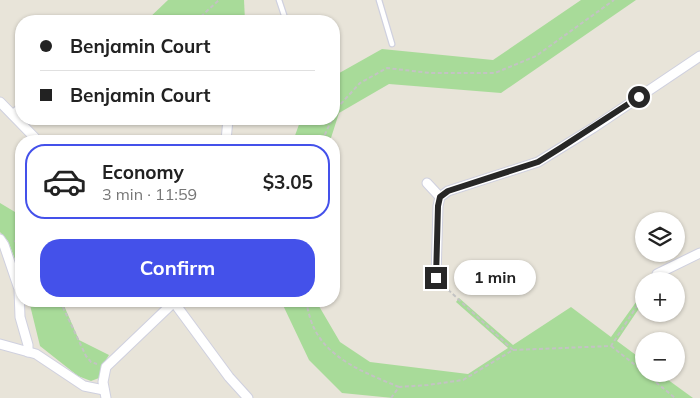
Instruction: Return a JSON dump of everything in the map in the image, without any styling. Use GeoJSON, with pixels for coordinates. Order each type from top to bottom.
{"type":"FeatureCollection","features":[{"type":"Feature","properties":{"kind":"street"},"geometry":{"type":"LineString","coordinates":[[436,278],[438,206],[440,197],[456,188],[538,162],[700,56]]}},
{"type":"Feature","properties":{"kind":"street"},"geometry":{"type":"LineString","coordinates":[[0,102],[13,115]]}},
{"type":"Feature","properties":{"kind":"street"},"geometry":{"type":"LineString","coordinates":[[23,125],[32,135]]}},
{"type":"Feature","properties":{"kind":"street"},"geometry":{"type":"LineString","coordinates":[[427,183],[440,197]]}},
{"type":"Feature","properties":{"kind":"street"},"geometry":{"type":"LineString","coordinates":[[0,239],[4,244],[15,277]]}},
{"type":"Feature","properties":{"kind":"street"},"geometry":{"type":"LineString","coordinates":[[661,272],[700,253]]}},
{"type":"Feature","properties":{"kind":"street"},"geometry":{"type":"LineString","coordinates":[[20,307],[28,352]]}},
{"type":"Feature","properties":{"kind":"street"},"geometry":{"type":"LineString","coordinates":[[0,344],[43,358],[84,386],[105,394],[104,374],[106,367],[173,307]]}},
{"type":"Feature","properties":{"kind":"street"},"geometry":{"type":"LineString","coordinates":[[180,307],[229,377],[248,398]]}},
{"type":"Feature","properties":{"kind":"lane"},"geometry":{"type":"LineString","coordinates":[[279,0],[284,15]]}},
{"type":"Feature","properties":{"kind":"lane"},"geometry":{"type":"LineString","coordinates":[[379,0],[392,44]]}},
{"type":"Feature","properties":{"kind":"path"},"geometry":{"type":"LineString","coordinates":[[203,15],[219,0]]}},
{"type":"Feature","properties":{"kind":"path"},"geometry":{"type":"LineString","coordinates":[[340,105],[360,83],[387,68],[430,73],[495,73],[536,56],[614,0]]}},
{"type":"Feature","properties":{"kind":"path"},"geometry":{"type":"LineString","coordinates":[[436,278],[513,350]]}},
{"type":"Feature","properties":{"kind":"path"},"geometry":{"type":"LineString","coordinates":[[63,307],[86,356],[91,362],[106,367]]}},
{"type":"Feature","properties":{"kind":"path"},"geometry":{"type":"LineString","coordinates":[[308,307],[314,328],[331,352],[362,371],[399,387],[463,380],[513,350],[611,346],[635,365]]}},
{"type":"Feature","properties":{"kind":"path"},"geometry":{"type":"LineString","coordinates":[[611,346],[635,309]]}},
{"type":"Feature","properties":{"kind":"path"},"geometry":{"type":"LineString","coordinates":[[656,382],[675,398]]}},
{"type":"Feature","properties":{"kind":"path"},"geometry":{"type":"LineString","coordinates":[[391,398],[399,387]]}},
{"type":"Feature","properties":{"kind":"green space"},"geometry":{"type":"Polygon","coordinates":[[[168,0],[244,0],[245,15],[152,15],[168,0]]]}},
{"type":"Feature","properties":{"kind":"green space"},"geometry":{"type":"Polygon","coordinates":[[[581,0],[636,0],[501,93],[389,84],[340,112],[340,73],[382,49],[493,60],[581,0]]]}},
{"type":"Feature","properties":{"kind":"green space"},"geometry":{"type":"Polygon","coordinates":[[[299,125],[335,125],[332,135],[295,135],[299,125]]]}},
{"type":"Feature","properties":{"kind":"green space"},"geometry":{"type":"Polygon","coordinates":[[[0,203],[15,212],[15,259],[8,241],[0,232],[0,203]]]}},
{"type":"Feature","properties":{"kind":"green space"},"geometry":{"type":"Polygon","coordinates":[[[459,298],[513,345],[571,307],[611,337],[635,304],[635,314],[617,341],[635,354],[635,382],[671,382],[693,398],[393,398],[342,393],[309,360],[284,307],[320,307],[340,342],[370,362],[468,374],[508,348],[456,302],[459,298]]]}},
{"type":"Feature","properties":{"kind":"green space"},"geometry":{"type":"Polygon","coordinates":[[[30,307],[65,307],[79,340],[109,355],[102,366],[99,378],[91,381],[78,376],[40,346],[30,307]]]}},
{"type":"Feature","properties":{"kind":"route"},"geometry":{"type":"LineString","coordinates":[[436,278],[438,206],[440,197],[443,194],[456,188],[538,162],[639,97]]}}]}
